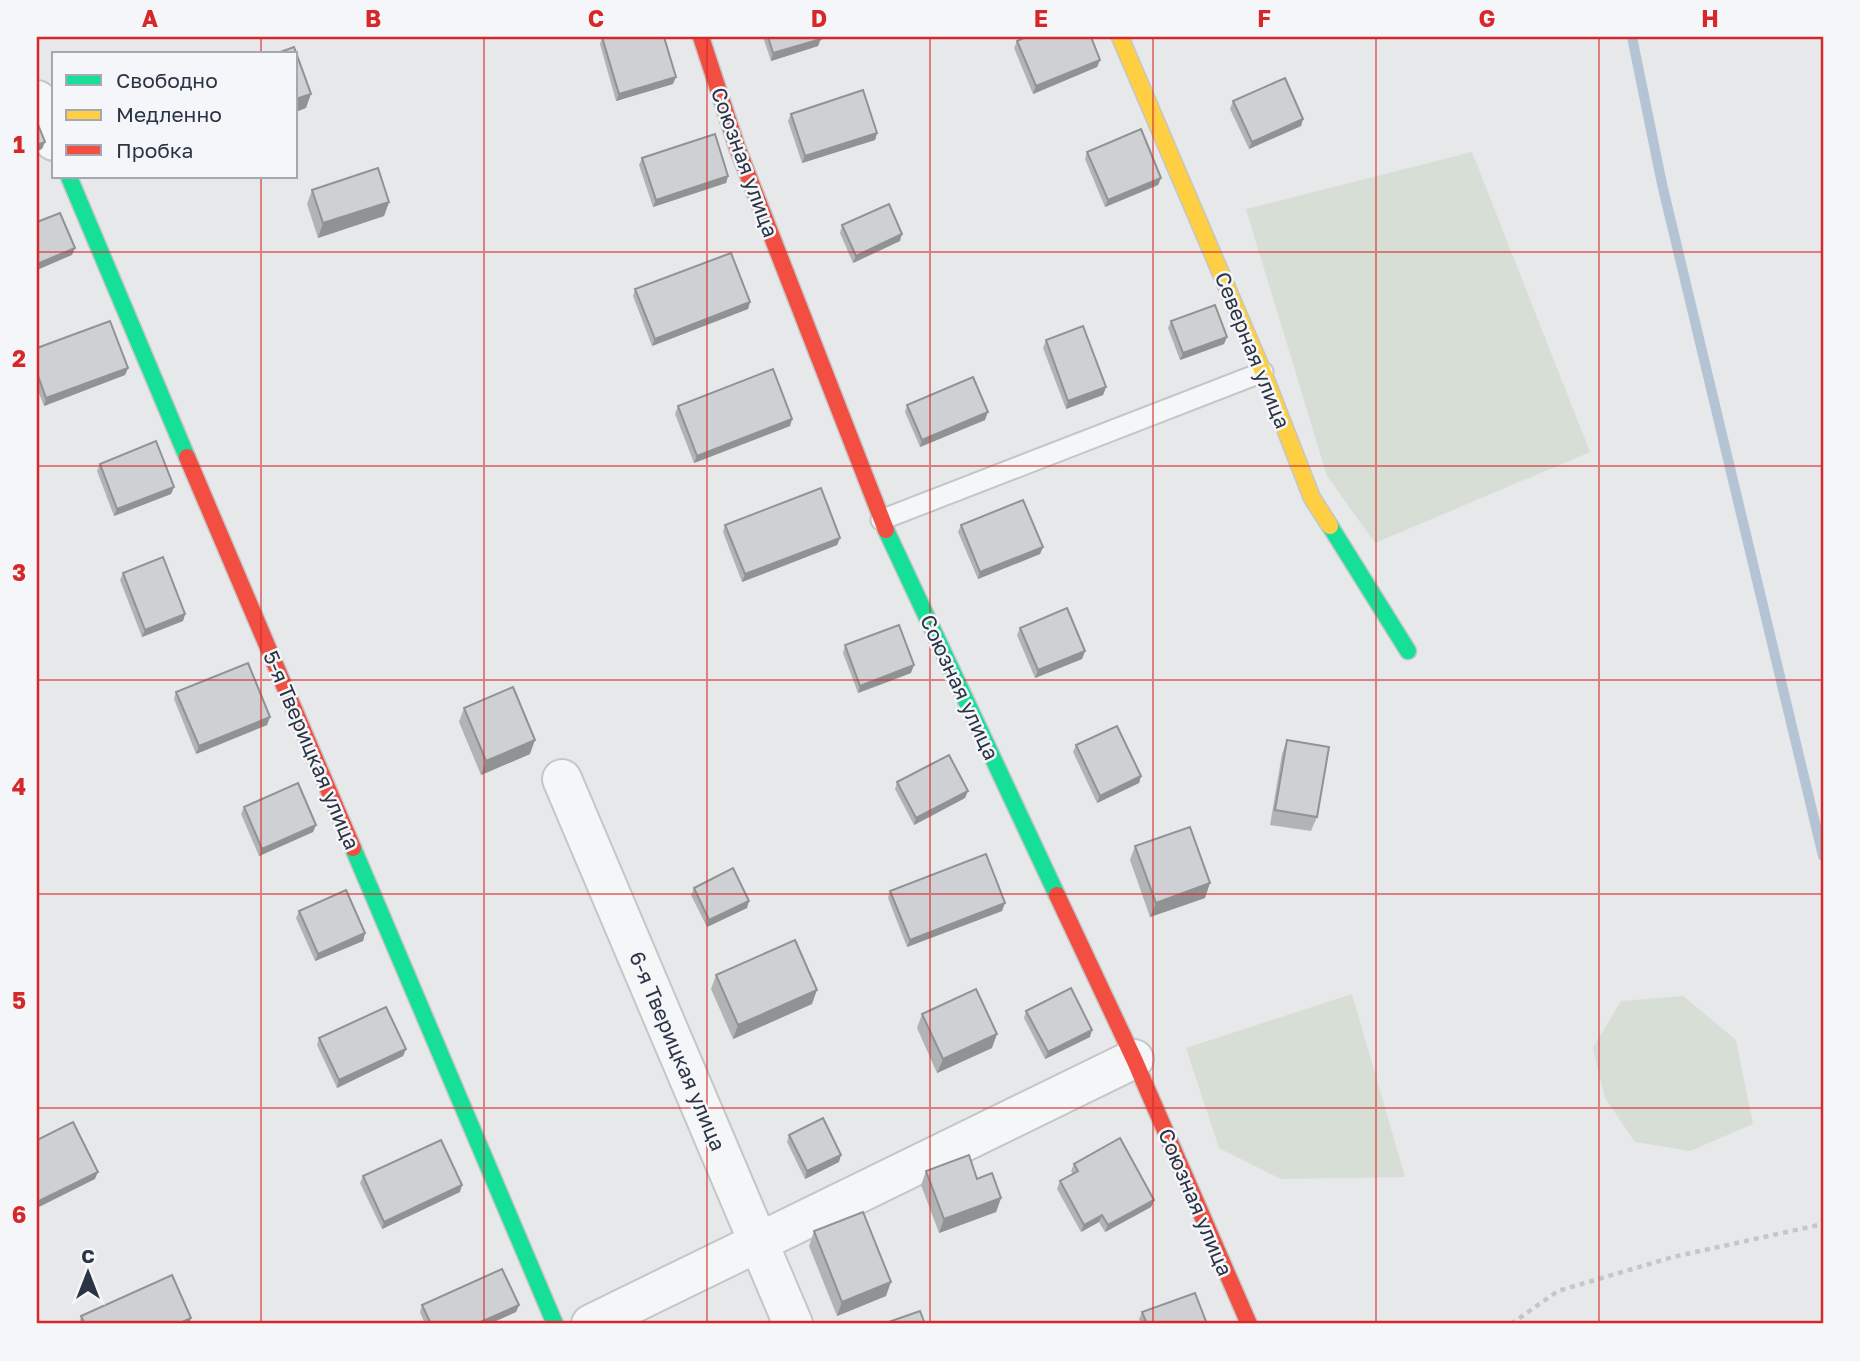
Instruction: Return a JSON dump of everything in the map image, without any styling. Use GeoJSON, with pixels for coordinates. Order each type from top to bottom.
{"type":"FeatureCollection","features":[{"type":"Feature","properties":{"kind":"street","name":"Союзная улица"},"geometry":{"type":"LineString","coordinates":[[701,37],[737,147],[881,520],[1134,1059],[1249,1324]]}},
{"type":"Feature","properties":{"kind":"street","name":"Северная улица"},"geometry":{"type":"LineString","coordinates":[[1120,37],[1264,372],[1312,498],[1408,651]]}},
{"type":"Feature","properties":{"kind":"street"},"geometry":{"type":"LineString","coordinates":[[37,100],[52,136]]}},
{"type":"Feature","properties":{"kind":"street","name":"5-я Тверицкая улица"},"geometry":{"type":"LineString","coordinates":[[69,178],[555,1324]]}},
{"type":"Feature","properties":{"kind":"street","name":"6-я Тверицкая улица"},"geometry":{"type":"LineString","coordinates":[[562,779],[793,1324]]}},
{"type":"Feature","properties":{"kind":"street"},"geometry":{"type":"LineString","coordinates":[[591,1324],[1134,1059]]}},
{"type":"Feature","properties":{"kind":"lane"},"geometry":{"type":"LineString","coordinates":[[881,520],[1264,372]]}},
{"type":"Feature","properties":{"kind":"path"},"geometry":{"type":"LineString","coordinates":[[1511,1324],[1558,1291],[1673,1257],[1823,1224]]}},
{"type":"Feature","properties":{"kind":"shaded area"},"geometry":{"type":"Polygon","coordinates":[[[1472,152],[1590,452],[1375,543],[1327,476],[1246,209],[1472,152]]]}},
{"type":"Feature","properties":{"kind":"shaded area"},"geometry":{"type":"Polygon","coordinates":[[[1352,994],[1405,1177],[1281,1179],[1219,1148],[1186,1048],[1352,994]]]}},
{"type":"Feature","properties":{"kind":"shaded area"},"geometry":{"type":"Polygon","coordinates":[[[1683,996],[1736,1040],[1753,1124],[1690,1151],[1635,1142],[1605,1098],[1593,1048],[1621,1001],[1683,996]]]}},
{"type":"Feature","properties":{"kind":"building"},"geometry":{"type":"Polygon","coordinates":[[[602,37],[664,37],[676,77],[619,94],[602,37]]]}},
{"type":"Feature","properties":{"kind":"building"},"geometry":{"type":"Polygon","coordinates":[[[768,37],[820,37],[821,39],[773,53],[768,37]]]}},
{"type":"Feature","properties":{"kind":"building"},"geometry":{"type":"Polygon","coordinates":[[[1026,37],[1091,37],[1100,60],[1036,86],[1017,41],[1026,37]]]}},
{"type":"Feature","properties":{"kind":"building"},"geometry":{"type":"Polygon","coordinates":[[[294,47],[296,52],[280,52],[294,47]]]}},
{"type":"Feature","properties":{"kind":"building"},"geometry":{"type":"Polygon","coordinates":[[[298,58],[311,94],[298,98],[298,58]]]}},
{"type":"Feature","properties":{"kind":"building"},"geometry":{"type":"Polygon","coordinates":[[[1285,78],[1303,119],[1252,142],[1233,101],[1285,78]]]}},
{"type":"Feature","properties":{"kind":"building"},"geometry":{"type":"Polygon","coordinates":[[[863,90],[877,133],[805,156],[791,114],[863,90]]]}},
{"type":"Feature","properties":{"kind":"building"},"geometry":{"type":"Polygon","coordinates":[[[37,122],[45,142],[37,145],[37,122]]]}},
{"type":"Feature","properties":{"kind":"building"},"geometry":{"type":"Polygon","coordinates":[[[1141,129],[1161,178],[1108,200],[1087,152],[1141,129]]]}},
{"type":"Feature","properties":{"kind":"building"},"geometry":{"type":"Polygon","coordinates":[[[715,134],[728,176],[656,200],[642,158],[715,134]]]}},
{"type":"Feature","properties":{"kind":"building"},"geometry":{"type":"Polygon","coordinates":[[[378,168],[389,202],[323,223],[312,190],[378,168]]]}},
{"type":"Feature","properties":{"kind":"building"},"geometry":{"type":"Polygon","coordinates":[[[889,204],[902,234],[856,256],[842,225],[889,204]]]}},
{"type":"Feature","properties":{"kind":"building"},"geometry":{"type":"Polygon","coordinates":[[[60,213],[75,248],[37,264],[37,222],[60,213]]]}},
{"type":"Feature","properties":{"kind":"building"},"geometry":{"type":"Polygon","coordinates":[[[731,253],[750,302],[655,339],[635,289],[731,253]]]}},
{"type":"Feature","properties":{"kind":"building"},"geometry":{"type":"Polygon","coordinates":[[[1215,305],[1227,337],[1183,353],[1171,321],[1215,305]]]}},
{"type":"Feature","properties":{"kind":"building"},"geometry":{"type":"Polygon","coordinates":[[[110,321],[128,368],[46,398],[37,373],[37,348],[110,321]]]}},
{"type":"Feature","properties":{"kind":"building"},"geometry":{"type":"Polygon","coordinates":[[[1083,326],[1106,387],[1068,401],[1046,340],[1083,326]]]}},
{"type":"Feature","properties":{"kind":"building"},"geometry":{"type":"Polygon","coordinates":[[[773,369],[792,419],[697,456],[678,406],[773,369]]]}},
{"type":"Feature","properties":{"kind":"building"},"geometry":{"type":"Polygon","coordinates":[[[973,377],[988,412],[922,440],[907,405],[973,377]]]}},
{"type":"Feature","properties":{"kind":"building"},"geometry":{"type":"Polygon","coordinates":[[[156,441],[174,487],[117,509],[100,464],[156,441]]]}},
{"type":"Feature","properties":{"kind":"building"},"geometry":{"type":"Polygon","coordinates":[[[821,488],[840,538],[745,574],[725,525],[821,488]]]}},
{"type":"Feature","properties":{"kind":"building"},"geometry":{"type":"Polygon","coordinates":[[[1023,500],[1043,547],[980,572],[961,525],[1023,500]]]}},
{"type":"Feature","properties":{"kind":"building"},"geometry":{"type":"Polygon","coordinates":[[[163,557],[185,614],[145,630],[123,573],[163,557]]]}},
{"type":"Feature","properties":{"kind":"building"},"geometry":{"type":"Polygon","coordinates":[[[1067,608],[1085,651],[1038,670],[1020,628],[1067,608]]]}},
{"type":"Feature","properties":{"kind":"building"},"geometry":{"type":"Polygon","coordinates":[[[899,625],[914,665],[860,686],[845,645],[899,625]]]}},
{"type":"Feature","properties":{"kind":"building"},"geometry":{"type":"Polygon","coordinates":[[[248,663],[270,717],[199,746],[176,692],[248,663]]]}},
{"type":"Feature","properties":{"kind":"building"},"geometry":{"type":"Polygon","coordinates":[[[513,687],[535,740],[486,761],[464,708],[513,687]]]}},
{"type":"Feature","properties":{"kind":"building"},"geometry":{"type":"Polygon","coordinates":[[[1117,726],[1141,776],[1100,796],[1076,745],[1117,726]]]}},
{"type":"Feature","properties":{"kind":"building"},"geometry":{"type":"Polygon","coordinates":[[[1287,740],[1329,747],[1317,817],[1275,810],[1287,740]]]}},
{"type":"Feature","properties":{"kind":"building"},"geometry":{"type":"Polygon","coordinates":[[[949,755],[968,791],[916,818],[897,782],[949,755]]]}},
{"type":"Feature","properties":{"kind":"building"},"geometry":{"type":"Polygon","coordinates":[[[298,783],[316,825],[262,849],[244,807],[298,783]]]}},
{"type":"Feature","properties":{"kind":"building"},"geometry":{"type":"Polygon","coordinates":[[[1190,827],[1210,883],[1156,903],[1135,846],[1190,827]]]}},
{"type":"Feature","properties":{"kind":"building"},"geometry":{"type":"Polygon","coordinates":[[[986,854],[1005,903],[910,940],[890,891],[986,854]]]}},
{"type":"Feature","properties":{"kind":"building"},"geometry":{"type":"Polygon","coordinates":[[[733,868],[749,901],[709,920],[694,888],[733,868]]]}},
{"type":"Feature","properties":{"kind":"building"},"geometry":{"type":"Polygon","coordinates":[[[346,890],[365,933],[318,954],[299,911],[346,890]]]}},
{"type":"Feature","properties":{"kind":"building"},"geometry":{"type":"Polygon","coordinates":[[[795,940],[817,990],[738,1025],[716,975],[795,940]]]}},
{"type":"Feature","properties":{"kind":"building"},"geometry":{"type":"Polygon","coordinates":[[[1071,988],[1092,1030],[1048,1052],[1026,1011],[1071,988]]]}},
{"type":"Feature","properties":{"kind":"building"},"geometry":{"type":"Polygon","coordinates":[[[976,989],[997,1034],[943,1059],[922,1014],[976,989]]]}},
{"type":"Feature","properties":{"kind":"building"},"geometry":{"type":"Polygon","coordinates":[[[386,1007],[406,1049],[339,1080],[319,1038],[386,1007]]]}},
{"type":"Feature","properties":{"kind":"building"},"geometry":{"type":"Polygon","coordinates":[[[823,1118],[841,1155],[807,1171],[789,1135],[823,1118]]]}},
{"type":"Feature","properties":{"kind":"building"},"geometry":{"type":"Polygon","coordinates":[[[73,1122],[98,1172],[37,1202],[37,1140],[73,1122]]]}},
{"type":"Feature","properties":{"kind":"building"},"geometry":{"type":"Polygon","coordinates":[[[1120,1138],[1154,1200],[1108,1225],[1102,1215],[1084,1225],[1060,1181],[1078,1171],[1074,1164],[1120,1138]]]}},
{"type":"Feature","properties":{"kind":"building"},"geometry":{"type":"Polygon","coordinates":[[[441,1140],[462,1185],[384,1222],[363,1176],[441,1140]]]}},
{"type":"Feature","properties":{"kind":"building"},"geometry":{"type":"Polygon","coordinates":[[[969,1155],[977,1179],[992,1173],[1001,1198],[944,1219],[926,1171],[969,1155]]]}},
{"type":"Feature","properties":{"kind":"building"},"geometry":{"type":"Polygon","coordinates":[[[863,1212],[891,1282],[842,1302],[814,1231],[863,1212]]]}},
{"type":"Feature","properties":{"kind":"building"},"geometry":{"type":"Polygon","coordinates":[[[502,1269],[519,1305],[476,1324],[431,1324],[422,1305],[502,1269]]]}},
{"type":"Feature","properties":{"kind":"building"},"geometry":{"type":"Polygon","coordinates":[[[172,1275],[191,1318],[178,1324],[85,1324],[81,1316],[172,1275]]]}},
{"type":"Feature","properties":{"kind":"building"},"geometry":{"type":"Polygon","coordinates":[[[1195,1293],[1207,1324],[1147,1324],[1142,1312],[1195,1293]]]}},
{"type":"Feature","properties":{"kind":"building"},"geometry":{"type":"Polygon","coordinates":[[[920,1311],[925,1324],[883,1324],[920,1311]]]}},
{"type":"Feature","properties":{"kind":"waterway"},"geometry":{"type":"LineString","coordinates":[[1632,37],[1662,184],[1823,856]]}},
{"type":"Feature","properties":{"kind":"traffic: fast"},"geometry":{"type":"LineString","coordinates":[[69,178],[187,457]]}},
{"type":"Feature","properties":{"kind":"traffic: fast"},"geometry":{"type":"LineString","coordinates":[[1330,526],[1408,651]]}},
{"type":"Feature","properties":{"kind":"traffic: fast"},"geometry":{"type":"LineString","coordinates":[[886,530],[1057,895]]}},
{"type":"Feature","properties":{"kind":"traffic: fast"},"geometry":{"type":"LineString","coordinates":[[353,848],[555,1324]]}},
{"type":"Feature","properties":{"kind":"traffic: slow"},"geometry":{"type":"LineString","coordinates":[[1120,37],[1263,372],[1312,498],[1330,526]]}},
{"type":"Feature","properties":{"kind":"traffic: jam"},"geometry":{"type":"LineString","coordinates":[[701,37],[737,147],[886,530]]}},
{"type":"Feature","properties":{"kind":"traffic: jam"},"geometry":{"type":"LineString","coordinates":[[187,457],[353,848]]}},
{"type":"Feature","properties":{"kind":"traffic: jam"},"geometry":{"type":"LineString","coordinates":[[1057,895],[1134,1059],[1249,1324]]}}]}
